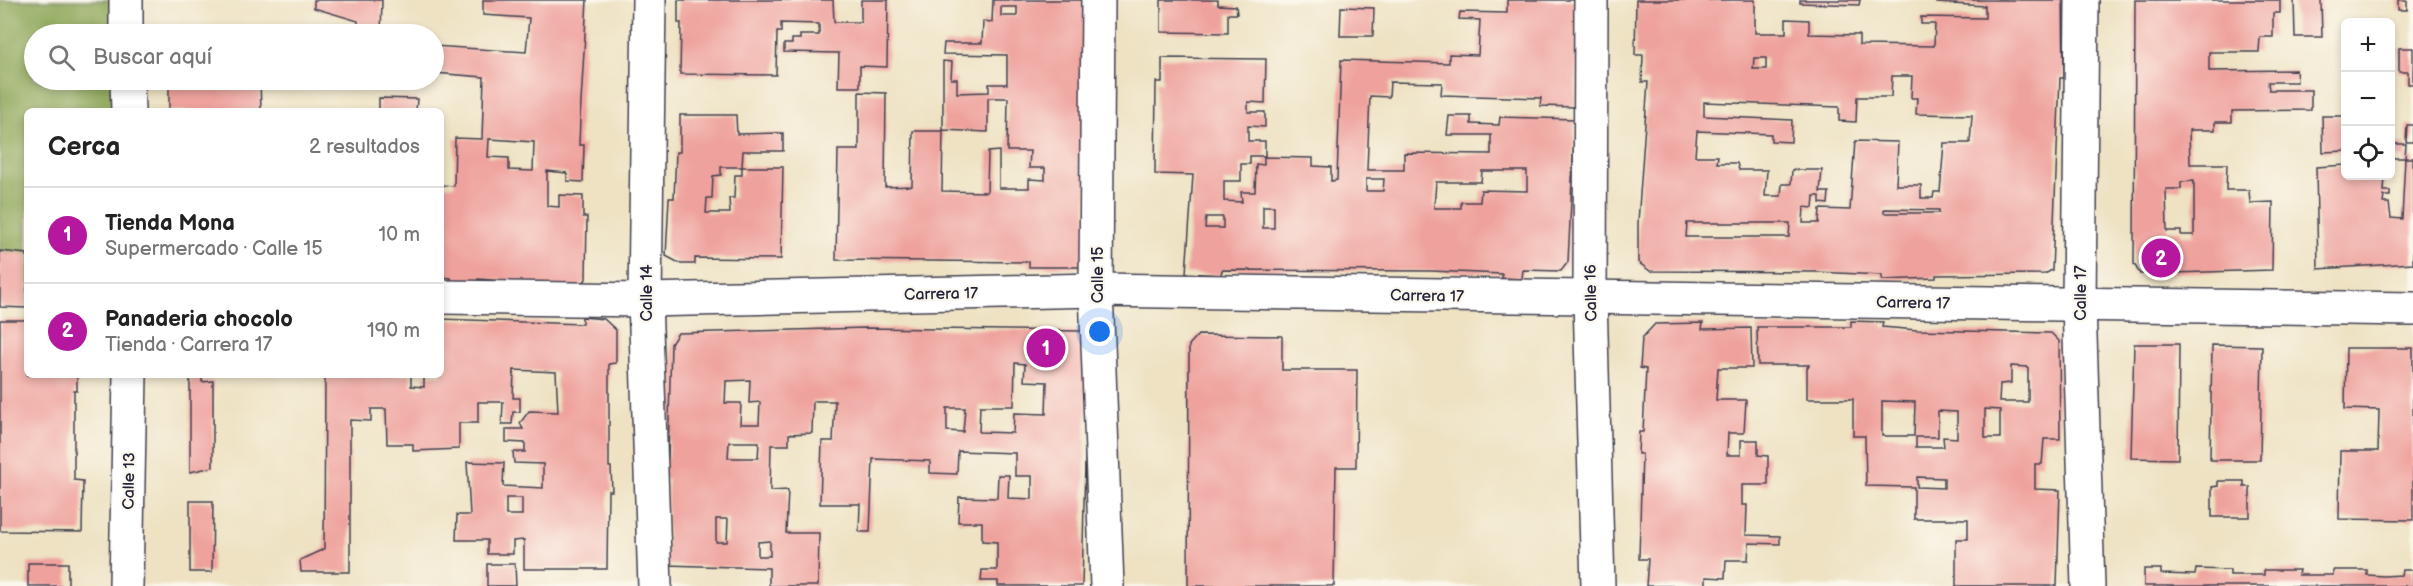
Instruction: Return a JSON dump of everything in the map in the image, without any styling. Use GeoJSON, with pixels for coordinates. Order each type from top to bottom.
{"type":"FeatureCollection","features":[{"type":"Feature","properties":{"kind":"street"},"geometry":{"type":"LineString","coordinates":[[126,0],[126,24]]}},
{"type":"Feature","properties":{"kind":"street","name":"Calle 14"},"geometry":{"type":"LineString","coordinates":[[649,0],[645,300],[655,586]]}},
{"type":"Feature","properties":{"kind":"street","name":"Calle 15"},"geometry":{"type":"LineString","coordinates":[[1098,0],[1096,290],[1107,586]]}},
{"type":"Feature","properties":{"kind":"street","name":"Calle 16"},"geometry":{"type":"LineString","coordinates":[[1592,0],[1590,298],[1598,586]]}},
{"type":"Feature","properties":{"kind":"street","name":"Calle 17"},"geometry":{"type":"LineString","coordinates":[[2082,0],[2079,304],[2088,586]]}},
{"type":"Feature","properties":{"kind":"street"},"geometry":{"type":"LineString","coordinates":[[127,90],[128,108]]}},
{"type":"Feature","properties":{"kind":"street","name":"Carrera 17"},"geometry":{"type":"LineString","coordinates":[[444,297],[645,300],[1096,290],[2413,309]]}},
{"type":"Feature","properties":{"kind":"street","name":"Calle 13"},"geometry":{"type":"LineString","coordinates":[[126,586],[130,378]]}},
{"type":"Feature","properties":{"kind":"green space"},"geometry":{"type":"Polygon","coordinates":[[[0,0],[140,0],[137,24],[24,24],[24,90],[130,90],[128,108],[24,108],[24,301],[0,301],[0,0]]]}},
{"type":"Feature","properties":{"kind":"building"},"geometry":{"type":"Polygon","coordinates":[[[314,0],[382,0],[381,24],[358,24],[358,21],[314,8],[314,0]]]}},
{"type":"Feature","properties":{"kind":"building"},"geometry":{"type":"Polygon","coordinates":[[[483,0],[587,0],[579,145],[584,145],[583,182],[567,181],[567,173],[547,171],[547,206],[559,207],[559,195],[583,196],[583,217],[587,217],[586,279],[579,289],[506,287],[505,281],[478,279],[478,285],[451,284],[451,278],[444,277],[444,185],[454,186],[455,138],[482,139],[484,77],[444,74],[444,47],[526,52],[529,18],[483,15],[483,0]],[[489,139],[488,157],[509,158],[509,170],[533,171],[534,142],[489,139]]]}},
{"type":"Feature","properties":{"kind":"building"},"geometry":{"type":"Polygon","coordinates":[[[678,0],[833,0],[834,22],[861,22],[861,0],[888,0],[887,67],[860,66],[860,87],[838,87],[839,53],[784,52],[784,44],[792,44],[792,39],[800,39],[800,35],[819,35],[819,24],[781,23],[781,32],[777,32],[776,75],[680,74],[681,23],[678,23],[678,0]]]}},
{"type":"Feature","properties":{"kind":"building"},"geometry":{"type":"Polygon","coordinates":[[[993,0],[1093,0],[1084,267],[1029,267],[1029,262],[836,260],[838,150],[859,150],[859,92],[886,93],[885,187],[912,186],[913,131],[943,131],[942,191],[987,192],[988,152],[999,151],[999,188],[1029,188],[1029,179],[1045,180],[1045,168],[1029,168],[1030,151],[1007,151],[1008,98],[988,98],[988,132],[943,130],[943,61],[952,62],[951,79],[957,79],[957,93],[989,92],[989,84],[1007,84],[1007,55],[943,54],[944,43],[982,43],[983,21],[992,22],[993,0]],[[1001,7],[1001,16],[1017,16],[1017,7],[1001,7]]]}},
{"type":"Feature","properties":{"kind":"building"},"geometry":{"type":"Polygon","coordinates":[[[1161,0],[1218,0],[1218,5],[1236,6],[1237,14],[1228,14],[1228,33],[1161,32],[1161,0]]]}},
{"type":"Feature","properties":{"kind":"building"},"geometry":{"type":"Polygon","coordinates":[[[1507,0],[1579,0],[1575,107],[1540,106],[1541,98],[1441,95],[1442,83],[1390,82],[1389,97],[1370,96],[1367,170],[1404,170],[1404,153],[1491,154],[1491,135],[1447,135],[1449,116],[1471,116],[1471,124],[1499,125],[1500,117],[1575,119],[1568,262],[1561,271],[1523,270],[1522,279],[1502,278],[1502,274],[1431,271],[1222,270],[1221,275],[1186,273],[1193,175],[1155,174],[1156,82],[1162,82],[1162,58],[1266,59],[1265,103],[1248,102],[1248,112],[1265,112],[1265,127],[1248,126],[1248,141],[1265,141],[1265,156],[1250,156],[1250,164],[1241,164],[1241,181],[1224,181],[1224,201],[1242,202],[1241,192],[1255,192],[1256,164],[1264,165],[1264,157],[1313,158],[1313,166],[1331,167],[1331,181],[1337,180],[1341,60],[1449,63],[1449,54],[1478,55],[1480,20],[1459,19],[1460,12],[1507,13],[1507,0]],[[1482,171],[1481,182],[1436,182],[1434,208],[1461,208],[1461,202],[1480,202],[1481,190],[1527,191],[1527,171],[1482,171]],[[1366,179],[1366,191],[1383,191],[1384,179],[1366,179]],[[1263,206],[1263,228],[1274,228],[1274,206],[1263,206]],[[1206,217],[1205,228],[1223,228],[1223,217],[1206,217]]]}},
{"type":"Feature","properties":{"kind":"building"},"geometry":{"type":"Polygon","coordinates":[[[1636,0],[1755,0],[1755,33],[1786,33],[1786,19],[1809,20],[1809,34],[1859,35],[1859,45],[1934,46],[1935,24],[1921,24],[1921,17],[1985,18],[1985,6],[1937,3],[1937,0],[2063,0],[2064,78],[2060,78],[2052,270],[2045,274],[1936,275],[1936,278],[1882,280],[1882,275],[1816,272],[1650,271],[1638,262],[1638,222],[1648,82],[1642,82],[1643,55],[1635,55],[1636,0]],[[1754,58],[1753,69],[1766,69],[1766,58],[1754,58]],[[1892,76],[1891,97],[1857,97],[1856,122],[1839,121],[1839,107],[1704,102],[1704,116],[1792,120],[1791,142],[1771,141],[1771,134],[1697,131],[1695,156],[1718,156],[1717,163],[1737,163],[1739,170],[1767,170],[1765,196],[1781,196],[1782,184],[1791,184],[1792,170],[1822,170],[1820,192],[1829,192],[1828,204],[1820,203],[1820,196],[1814,196],[1813,208],[1804,207],[1803,223],[1819,223],[1820,209],[1850,210],[1855,141],[1898,142],[1896,185],[1921,185],[1921,198],[1933,198],[1934,192],[1940,192],[1944,143],[1970,143],[1972,115],[1916,114],[1917,98],[1911,98],[1912,76],[1892,76]],[[1884,209],[1884,213],[1939,213],[1939,210],[1884,209]],[[1687,223],[1686,237],[1789,237],[1790,223],[1687,223]]]}},
{"type":"Feature","properties":{"kind":"building"},"geometry":{"type":"Polygon","coordinates":[[[1800,0],[1860,0],[1859,5],[1800,3],[1800,0]]]}},
{"type":"Feature","properties":{"kind":"building"},"geometry":{"type":"Polygon","coordinates":[[[2135,0],[2280,0],[2280,13],[2273,13],[2273,37],[2260,37],[2259,52],[2209,52],[2209,71],[2296,70],[2297,82],[2268,82],[2269,90],[2311,90],[2311,110],[2232,111],[2232,122],[2215,122],[2215,130],[2189,130],[2190,164],[2227,164],[2226,190],[2249,190],[2250,203],[2273,202],[2272,270],[2140,274],[2134,264],[2135,0]],[[2194,181],[2181,182],[2181,189],[2166,189],[2167,231],[2181,231],[2181,235],[2194,235],[2194,181]]]}},
{"type":"Feature","properties":{"kind":"building"},"geometry":{"type":"Polygon","coordinates":[[[2294,0],[2321,0],[2322,37],[2295,37],[2294,0]]]}},
{"type":"Feature","properties":{"kind":"building"},"geometry":{"type":"Polygon","coordinates":[[[2398,0],[2407,0],[2407,10],[2398,10],[2398,0]]]}},
{"type":"Feature","properties":{"kind":"building"},"geometry":{"type":"Polygon","coordinates":[[[1341,7],[1374,8],[1373,36],[1340,36],[1341,7]]]}},
{"type":"Feature","properties":{"kind":"building"},"geometry":{"type":"Polygon","coordinates":[[[2399,48],[2413,48],[2413,84],[2408,84],[2408,72],[2399,72],[2399,48]]]}},
{"type":"Feature","properties":{"kind":"building"},"geometry":{"type":"Polygon","coordinates":[[[169,90],[260,90],[261,108],[169,108],[169,90]]]}},
{"type":"Feature","properties":{"kind":"building"},"geometry":{"type":"Polygon","coordinates":[[[379,98],[417,99],[416,108],[379,108],[379,98]]]}},
{"type":"Feature","properties":{"kind":"building"},"geometry":{"type":"Polygon","coordinates":[[[680,115],[736,115],[737,134],[783,133],[783,151],[743,151],[742,167],[783,167],[781,259],[695,258],[695,264],[681,264],[666,256],[669,198],[674,198],[676,152],[680,152],[680,115]],[[721,167],[721,175],[713,176],[712,198],[707,198],[706,213],[730,213],[729,198],[734,198],[735,175],[742,175],[742,167],[721,167]]]}},
{"type":"Feature","properties":{"kind":"building"},"geometry":{"type":"Polygon","coordinates":[[[2322,116],[2341,116],[2341,151],[2323,152],[2322,116]]]}},
{"type":"Feature","properties":{"kind":"building"},"geometry":{"type":"Polygon","coordinates":[[[2407,125],[2413,125],[2413,142],[2406,142],[2407,125]]]}},
{"type":"Feature","properties":{"kind":"building"},"geometry":{"type":"Polygon","coordinates":[[[2395,144],[2406,144],[2405,158],[2395,158],[2395,144]]]}},
{"type":"Feature","properties":{"kind":"building"},"geometry":{"type":"Polygon","coordinates":[[[2405,158],[2413,158],[2413,263],[2318,269],[2316,167],[2341,165],[2341,180],[2385,180],[2384,191],[2390,191],[2390,196],[2384,196],[2383,203],[2389,203],[2391,218],[2402,219],[2405,158]]]}},
{"type":"Feature","properties":{"kind":"building"},"geometry":{"type":"Polygon","coordinates":[[[0,251],[24,254],[24,308],[0,307],[0,251]]]}},
{"type":"Feature","properties":{"kind":"building"},"geometry":{"type":"Polygon","coordinates":[[[582,317],[604,319],[616,330],[616,363],[609,364],[609,467],[611,467],[612,491],[608,491],[607,569],[524,569],[524,540],[513,541],[513,554],[487,554],[487,540],[456,540],[457,515],[470,515],[467,462],[504,463],[503,486],[543,488],[543,464],[514,463],[513,452],[525,452],[525,443],[506,442],[506,429],[523,429],[520,423],[529,411],[558,412],[556,372],[514,370],[513,398],[520,398],[520,412],[513,412],[512,424],[502,424],[503,402],[478,402],[478,423],[459,423],[459,449],[413,451],[413,444],[387,444],[386,409],[371,409],[371,421],[350,420],[350,572],[301,572],[300,560],[324,549],[325,378],[411,378],[411,386],[424,387],[424,378],[444,378],[444,319],[582,324],[582,317]],[[506,498],[506,515],[522,515],[522,498],[506,498]]]}},
{"type":"Feature","properties":{"kind":"building"},"geometry":{"type":"Polygon","coordinates":[[[0,320],[24,320],[24,378],[77,378],[77,391],[74,391],[74,480],[83,481],[82,532],[0,531],[0,320]]]}},
{"type":"Feature","properties":{"kind":"building"},"geometry":{"type":"Polygon","coordinates":[[[1851,321],[1883,322],[1882,327],[1917,330],[2051,333],[2059,341],[2060,439],[2044,439],[2042,464],[2035,464],[2035,489],[2060,490],[2057,586],[1956,586],[1956,539],[1968,539],[1968,519],[1914,519],[1914,487],[1866,486],[1865,436],[1853,436],[1853,399],[1807,399],[1807,368],[1809,365],[1758,365],[1757,327],[1851,327],[1851,321]],[[2011,366],[2011,383],[2000,384],[1999,402],[2028,402],[2028,367],[2011,366]],[[1882,401],[1882,436],[1914,436],[1915,402],[1882,401]],[[1985,409],[1985,438],[2000,438],[2000,410],[1985,409]],[[1938,411],[1938,437],[1916,437],[1916,447],[1944,447],[1943,437],[1957,438],[1957,412],[1938,411]],[[1917,477],[1917,487],[1944,488],[1944,478],[1917,477]]]}},
{"type":"Feature","properties":{"kind":"building"},"geometry":{"type":"Polygon","coordinates":[[[1703,323],[1702,329],[1751,328],[1752,368],[1718,368],[1716,400],[1746,400],[1744,433],[1728,433],[1727,455],[1741,455],[1741,440],[1758,440],[1758,455],[1768,456],[1768,485],[1742,485],[1742,505],[1747,505],[1746,535],[1780,536],[1780,544],[1749,543],[1748,560],[1726,560],[1725,578],[1706,577],[1706,586],[1646,586],[1648,559],[1639,559],[1642,454],[1638,454],[1639,432],[1643,432],[1646,369],[1640,368],[1642,338],[1655,324],[1703,323]]]}},
{"type":"Feature","properties":{"kind":"building"},"geometry":{"type":"Polygon","coordinates":[[[866,328],[1080,331],[1088,340],[1082,586],[998,586],[998,581],[981,581],[982,570],[997,570],[997,542],[982,541],[982,522],[958,522],[959,497],[997,498],[998,475],[1009,475],[1008,498],[1032,499],[1032,476],[1015,476],[1015,453],[958,451],[957,474],[930,473],[930,461],[873,459],[870,532],[859,532],[860,504],[820,504],[822,441],[833,441],[835,401],[813,401],[812,433],[789,434],[789,445],[771,445],[770,491],[788,490],[786,533],[819,533],[818,586],[769,586],[769,568],[666,565],[668,479],[662,479],[663,458],[668,458],[671,344],[678,333],[866,328]],[[1015,363],[1014,406],[980,406],[979,432],[1013,433],[1014,413],[1046,414],[1047,382],[1024,381],[1025,364],[1015,363]],[[750,380],[726,381],[725,403],[741,403],[740,424],[759,424],[760,402],[749,403],[750,380]],[[947,408],[947,431],[963,432],[965,408],[947,408]],[[729,442],[728,458],[758,458],[759,442],[729,442]],[[716,519],[716,542],[727,542],[728,519],[716,519]],[[770,541],[758,542],[758,556],[770,556],[770,541]]]}},
{"type":"Feature","properties":{"kind":"building"},"geometry":{"type":"Polygon","coordinates":[[[1198,335],[1282,336],[1282,370],[1357,370],[1356,467],[1336,467],[1334,586],[1188,586],[1189,345],[1198,335]]]}},
{"type":"Feature","properties":{"kind":"building"},"geometry":{"type":"Polygon","coordinates":[[[2134,344],[2179,344],[2178,459],[2131,458],[2134,344]]]}},
{"type":"Feature","properties":{"kind":"building"},"geometry":{"type":"Polygon","coordinates":[[[2212,345],[2262,346],[2260,460],[2210,460],[2212,345]]]}},
{"type":"Feature","properties":{"kind":"building"},"geometry":{"type":"Polygon","coordinates":[[[2346,348],[2413,348],[2413,520],[2339,519],[2340,451],[2378,451],[2379,410],[2345,409],[2346,348]]]}},
{"type":"Feature","properties":{"kind":"building"},"geometry":{"type":"Polygon","coordinates":[[[190,378],[202,378],[202,382],[213,381],[213,467],[190,472],[190,378]]]}},
{"type":"Feature","properties":{"kind":"building"},"geometry":{"type":"Polygon","coordinates":[[[2218,481],[2244,481],[2244,487],[2250,487],[2250,517],[2212,517],[2212,487],[2218,486],[2218,481]]]}},
{"type":"Feature","properties":{"kind":"building"},"geometry":{"type":"Polygon","coordinates":[[[190,501],[213,501],[212,572],[190,572],[190,501]]]}},
{"type":"Feature","properties":{"kind":"building"},"geometry":{"type":"Polygon","coordinates":[[[28,563],[68,563],[68,586],[28,586],[28,563]]]}},
{"type":"Feature","properties":{"kind":"building"},"geometry":{"type":"Polygon","coordinates":[[[487,564],[515,564],[516,586],[487,586],[487,564]]]}},
{"type":"Feature","properties":{"kind":"building"},"geometry":{"type":"Polygon","coordinates":[[[2144,569],[2161,569],[2161,574],[2195,575],[2196,569],[2230,570],[2230,575],[2264,575],[2264,570],[2299,570],[2298,575],[2333,575],[2333,570],[2367,570],[2367,575],[2384,576],[2401,575],[2402,570],[2413,570],[2413,586],[2144,586],[2144,569]]]}},
{"type":"Feature","properties":{"kind":"place","name":"Panaderia chocolo"},"geometry":{"type":"Point","coordinates":[2161,258]}},
{"type":"Feature","properties":{"kind":"place","name":"Tienda Mona"},"geometry":{"type":"Point","coordinates":[1046,348]}}]}
